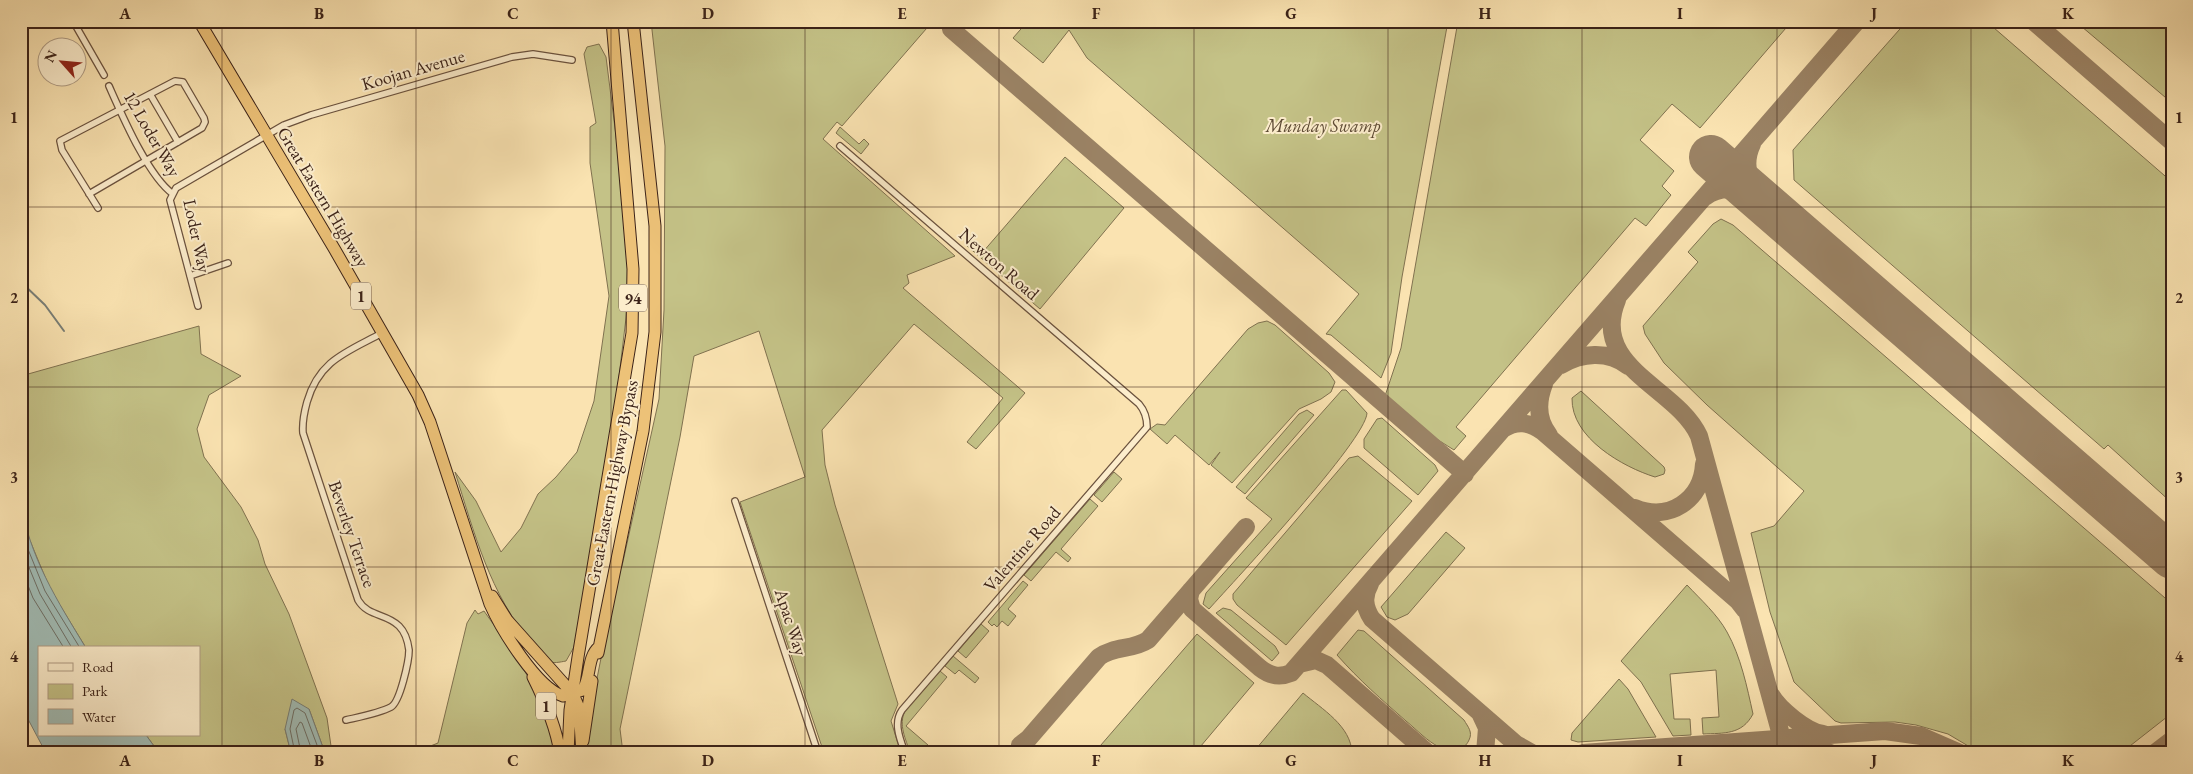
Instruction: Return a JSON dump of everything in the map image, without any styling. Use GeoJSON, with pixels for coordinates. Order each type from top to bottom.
{"type":"FeatureCollection","features":[{"type":"Feature","properties":{"kind":"highway","name":"Great Eastern Highway"},"geometry":{"type":"LineString","coordinates":[[199,21],[424,408],[498,622],[526,662],[548,688],[563,696],[573,694]]}},
{"type":"Feature","properties":{"kind":"highway","name":"Great Eastern Highway Bypass"},"geometry":{"type":"LineString","coordinates":[[573,694],[632,334],[633,269],[612,21]]}},
{"type":"Feature","properties":{"kind":"highway","name":"Great Eastern Highway Bypass"},"geometry":{"type":"LineString","coordinates":[[583,747],[599,647],[643,431],[656,332],[655,226],[632,21]]}},
{"type":"Feature","properties":{"kind":"highway","name":"Great Eastern Highway"},"geometry":{"type":"LineString","coordinates":[[486,589],[507,620],[573,694],[579,708],[583,747]]}},
{"type":"Feature","properties":{"kind":"highway"},"geometry":{"type":"LineString","coordinates":[[573,694],[584,690],[594,652],[599,647]]}},
{"type":"Feature","properties":{"kind":"highway"},"geometry":{"type":"LineString","coordinates":[[550,668],[560,671],[569,669],[578,657]]}},
{"type":"Feature","properties":{"kind":"highway","name":"1"},"geometry":{"type":"LineString","coordinates":[[526,662],[543,698],[558,738],[560,753]]}},
{"type":"Feature","properties":{"kind":"highway","name":"94"},"geometry":{"type":"LineString","coordinates":[[568,753],[573,694]]}},
{"type":"Feature","properties":{"kind":"street"},"geometry":{"type":"LineString","coordinates":[[73,21],[104,75]]}},
{"type":"Feature","properties":{"kind":"street","name":"Koojan Avenue"},"geometry":{"type":"LineString","coordinates":[[266,135],[284,125],[311,115],[512,57],[533,54],[572,60]]}},
{"type":"Feature","properties":{"kind":"street"},"geometry":{"type":"LineString","coordinates":[[89,194],[202,128],[205,122],[183,82],[175,81],[65,137],[59,143],[89,194],[98,208]]}},
{"type":"Feature","properties":{"kind":"street","name":"12 Loder Way"},"geometry":{"type":"LineString","coordinates":[[108,86],[162,186],[173,194]]}},
{"type":"Feature","properties":{"kind":"street"},"geometry":{"type":"LineString","coordinates":[[150,94],[178,142]]}},
{"type":"Feature","properties":{"kind":"street","name":"Loder Way"},"geometry":{"type":"LineString","coordinates":[[198,306],[170,200],[176,188],[266,135]]}},
{"type":"Feature","properties":{"kind":"street","name":"Newton Road"},"geometry":{"type":"LineString","coordinates":[[840,146],[1139,404]]}},
{"type":"Feature","properties":{"kind":"street"},"geometry":{"type":"LineString","coordinates":[[190,276],[228,263]]}},
{"type":"Feature","properties":{"kind":"street","name":"Beverley Terrace"},"geometry":{"type":"LineString","coordinates":[[346,720],[391,707],[398,700],[409,653],[408,642],[401,627],[394,621],[372,614],[363,608],[358,600],[303,433],[302,424],[310,391],[324,369],[335,359],[382,333]]}},
{"type":"Feature","properties":{"kind":"street","name":"Valentine Road"},"geometry":{"type":"LineString","coordinates":[[905,753],[897,725],[897,718],[902,710],[1146,427],[1145,412],[1139,404]]}},
{"type":"Feature","properties":{"kind":"street","name":"Apac Way"},"geometry":{"type":"LineString","coordinates":[[735,501],[818,753]]}},
{"type":"Feature","properties":{"kind":"green space"},"geometry":{"type":"Polygon","coordinates":[[[651,21],[933,21],[842,126],[837,122],[823,139],[955,256],[907,275],[909,283],[903,288],[1025,393],[976,449],[967,442],[1003,398],[914,324],[822,430],[825,465],[835,505],[898,704],[891,721],[901,753],[824,753],[740,502],[805,477],[759,331],[694,356],[680,437],[620,729],[623,753],[587,753],[589,719],[618,572],[622,566],[659,399],[664,310],[665,146],[651,21]]]}},
{"type":"Feature","properties":{"kind":"green space","name":"Munday Swamp"},"geometry":{"type":"Polygon","coordinates":[[[1028,21],[1448,21],[1402,277],[1391,353],[1381,378],[1331,335],[1326,334],[1359,294],[1087,58],[1069,30],[1043,63],[1013,38],[1028,21]]]}},
{"type":"Feature","properties":{"kind":"green space"},"geometry":{"type":"Polygon","coordinates":[[[1458,21],[1792,21],[1700,128],[1672,104],[1640,140],[1674,171],[1662,186],[1671,195],[1646,226],[1635,218],[1456,427],[1466,436],[1454,450],[1435,438],[1385,396],[1401,348],[1458,21]]]}},
{"type":"Feature","properties":{"kind":"green space"},"geometry":{"type":"Polygon","coordinates":[[[1907,21],[1986,21],[2172,182],[2172,503],[2108,445],[2104,449],[1794,180],[1793,150],[1907,21]]]}},
{"type":"Feature","properties":{"kind":"green space"},"geometry":{"type":"Polygon","coordinates":[[[2075,21],[2172,21],[2172,103],[2075,21]]]}},
{"type":"Feature","properties":{"kind":"green space"},"geometry":{"type":"Polygon","coordinates":[[[599,44],[606,57],[626,215],[629,277],[613,427],[574,647],[566,661],[556,663],[547,661],[543,657],[517,624],[494,584],[477,540],[455,472],[476,501],[501,552],[521,528],[538,494],[556,477],[577,452],[594,401],[609,296],[590,163],[590,127],[596,123],[584,54],[587,47],[599,44]]]}},
{"type":"Feature","properties":{"kind":"green space"},"geometry":{"type":"Polygon","coordinates":[[[840,127],[859,144],[864,139],[869,144],[861,154],[836,133],[840,127]]]}},
{"type":"Feature","properties":{"kind":"green space"},"geometry":{"type":"Polygon","coordinates":[[[1065,157],[1124,208],[1040,309],[966,245],[968,241],[982,253],[1065,157]]]}},
{"type":"Feature","properties":{"kind":"green space"},"geometry":{"type":"Polygon","coordinates":[[[1721,219],[1733,225],[2172,604],[2172,713],[2121,753],[1980,753],[1948,734],[1916,725],[1895,722],[1841,723],[1835,721],[1794,682],[1770,612],[1751,533],[1774,526],[1804,491],[1707,405],[1664,363],[1645,334],[1643,326],[1698,262],[1688,252],[1713,224],[1721,219]]]}},
{"type":"Feature","properties":{"kind":"green space"},"geometry":{"type":"Polygon","coordinates":[[[1267,321],[1275,325],[1329,373],[1335,382],[1331,392],[1299,409],[1232,483],[1211,465],[1220,452],[1209,465],[1175,435],[1167,444],[1150,429],[1157,424],[1165,425],[1248,329],[1258,323],[1267,321]]]}},
{"type":"Feature","properties":{"kind":"green space"},"geometry":{"type":"Polygon","coordinates":[[[199,326],[201,354],[241,376],[209,395],[197,429],[204,457],[241,507],[258,540],[265,564],[289,614],[327,718],[332,753],[325,753],[309,709],[285,729],[291,753],[159,753],[147,736],[200,736],[200,646],[85,646],[50,589],[24,526],[21,501],[21,376],[199,326]]]}},
{"type":"Feature","properties":{"kind":"green space"},"geometry":{"type":"Polygon","coordinates":[[[1342,390],[1346,390],[1367,413],[1361,428],[1346,451],[1297,510],[1209,609],[1203,604],[1206,593],[1272,519],[1246,498],[1342,390]]]}},
{"type":"Feature","properties":{"kind":"green space"},"geometry":{"type":"Polygon","coordinates":[[[1581,391],[1664,467],[1664,474],[1655,477],[1628,466],[1601,449],[1589,438],[1580,426],[1574,412],[1572,398],[1581,391]]]}},
{"type":"Feature","properties":{"kind":"green space"},"geometry":{"type":"Polygon","coordinates":[[[1307,410],[1314,415],[1245,494],[1236,487],[1299,414],[1307,410]]]}},
{"type":"Feature","properties":{"kind":"green space"},"geometry":{"type":"Polygon","coordinates":[[[1382,418],[1435,465],[1438,471],[1418,495],[1364,448],[1364,439],[1377,419],[1382,418]]]}},
{"type":"Feature","properties":{"kind":"green space"},"geometry":{"type":"Polygon","coordinates":[[[1358,456],[1412,501],[1286,645],[1237,605],[1233,599],[1233,594],[1349,458],[1358,456]]]}},
{"type":"Feature","properties":{"kind":"green space"},"geometry":{"type":"Polygon","coordinates":[[[1114,472],[1122,479],[1102,502],[1094,495],[1114,472]]]}},
{"type":"Feature","properties":{"kind":"green space"},"geometry":{"type":"Polygon","coordinates":[[[1090,499],[1098,506],[1061,549],[1071,558],[1068,562],[1056,552],[1031,581],[1024,575],[1090,499]]]}},
{"type":"Feature","properties":{"kind":"green space"},"geometry":{"type":"Polygon","coordinates":[[[1446,532],[1465,548],[1408,614],[1395,620],[1387,617],[1381,607],[1446,532]]]}},
{"type":"Feature","properties":{"kind":"green space"},"geometry":{"type":"Polygon","coordinates":[[[1023,581],[1028,585],[1008,609],[1016,616],[1008,626],[1002,621],[997,627],[994,624],[992,626],[988,622],[1023,581]]]}},
{"type":"Feature","properties":{"kind":"green space"},"geometry":{"type":"Polygon","coordinates":[[[1687,585],[1723,625],[1732,642],[1743,672],[1753,714],[1744,726],[1732,731],[1703,734],[1702,718],[1719,717],[1716,670],[1670,674],[1674,719],[1690,719],[1691,735],[1673,736],[1641,682],[1621,661],[1687,585]]]}},
{"type":"Feature","properties":{"kind":"green space"},"geometry":{"type":"Polygon","coordinates":[[[1223,608],[1231,610],[1275,646],[1279,653],[1272,661],[1216,613],[1223,608]]]}},
{"type":"Feature","properties":{"kind":"green space"},"geometry":{"type":"Polygon","coordinates":[[[475,610],[478,614],[484,611],[529,678],[546,714],[555,753],[413,753],[438,743],[467,623],[475,610]]]}},
{"type":"Feature","properties":{"kind":"green space"},"geometry":{"type":"Polygon","coordinates":[[[981,624],[989,631],[966,658],[958,651],[981,624]]]}},
{"type":"Feature","properties":{"kind":"green space"},"geometry":{"type":"Polygon","coordinates":[[[1358,630],[1364,631],[1464,720],[1470,730],[1470,734],[1469,740],[1464,747],[1456,750],[1447,750],[1430,742],[1371,690],[1337,655],[1358,630]]]}},
{"type":"Feature","properties":{"kind":"green space"},"geometry":{"type":"Polygon","coordinates":[[[1197,634],[1254,683],[1195,753],[1094,753],[1197,634]]]}},
{"type":"Feature","properties":{"kind":"green space"},"geometry":{"type":"Polygon","coordinates":[[[953,656],[979,678],[975,683],[959,670],[955,674],[945,666],[953,656]]]}},
{"type":"Feature","properties":{"kind":"green space"},"geometry":{"type":"Polygon","coordinates":[[[940,671],[947,677],[906,726],[928,745],[930,750],[910,753],[903,732],[903,716],[905,711],[940,671]]]}},
{"type":"Feature","properties":{"kind":"green space"},"geometry":{"type":"Polygon","coordinates":[[[1619,679],[1628,689],[1656,737],[1578,742],[1571,740],[1572,733],[1619,679]]]}},
{"type":"Feature","properties":{"kind":"green space"},"geometry":{"type":"Polygon","coordinates":[[[1303,693],[1341,726],[1347,734],[1352,753],[1255,753],[1256,749],[1303,693]]]}},
{"type":"Feature","properties":{"kind":"water"},"geometry":{"type":"Polygon","coordinates":[[[21,501],[30,540],[37,559],[55,596],[85,646],[38,646],[38,736],[147,736],[159,753],[46,753],[21,706],[21,501]]]}},
{"type":"Feature","properties":{"kind":"water"},"geometry":{"type":"Polygon","coordinates":[[[292,699],[309,709],[325,753],[291,753],[285,729],[292,699]]]}},
{"type":"Feature","properties":{"kind":"waterway"},"geometry":{"type":"LineString","coordinates":[[21,282],[45,305],[64,331]]}},
{"type":"Feature","properties":{"kind":"taxiway"},"geometry":{"type":"LineString","coordinates":[[1191,590],[1189,599],[1192,609],[1260,668],[1267,673],[1275,675],[1291,673],[1857,21]]}},
{"type":"Feature","properties":{"kind":"taxiway"},"geometry":{"type":"LineString","coordinates":[[2033,21],[2172,142]]}},
{"type":"Feature","properties":{"kind":"taxiway"},"geometry":{"type":"LineString","coordinates":[[951,29],[1465,474]]}},
{"type":"Feature","properties":{"kind":"taxiway"},"geometry":{"type":"LineString","coordinates":[[1752,144],[1747,161],[1749,176],[1756,191],[1766,205]]}},
{"type":"Feature","properties":{"kind":"taxiway"},"geometry":{"type":"LineString","coordinates":[[1705,197],[1727,189],[1742,191],[1762,202]]}},
{"type":"Feature","properties":{"kind":"taxiway"},"geometry":{"type":"LineString","coordinates":[[1617,300],[1612,323],[1615,343],[1625,360],[1688,419],[1699,436],[1786,753]]}},
{"type":"Feature","properties":{"kind":"taxiway"},"geometry":{"type":"LineString","coordinates":[[1561,365],[1577,358],[1603,355],[1612,357],[1628,366]]}},
{"type":"Feature","properties":{"kind":"taxiway"},"geometry":{"type":"LineString","coordinates":[[1544,384],[1540,397],[1539,411],[1542,423],[1549,435]]}},
{"type":"Feature","properties":{"kind":"taxiway"},"geometry":{"type":"LineString","coordinates":[[1503,429],[1513,424],[1523,423],[1542,431],[1738,601],[1745,610]]}},
{"type":"Feature","properties":{"kind":"taxiway"},"geometry":{"type":"LineString","coordinates":[[1635,508],[1648,512],[1660,512],[1682,505],[1697,488],[1702,477],[1704,464]]}},
{"type":"Feature","properties":{"kind":"taxiway"},"geometry":{"type":"LineString","coordinates":[[1020,745],[1029,738],[1099,657],[1111,651],[1148,640],[1246,527]]}},
{"type":"Feature","properties":{"kind":"taxiway"},"geometry":{"type":"LineString","coordinates":[[1370,584],[1365,602],[1372,619],[1516,744],[1532,753]]}},
{"type":"Feature","properties":{"kind":"taxiway"},"geometry":{"type":"LineString","coordinates":[[1299,664],[1316,660],[1327,665],[1428,753]]}},
{"type":"Feature","properties":{"kind":"taxiway"},"geometry":{"type":"LineString","coordinates":[[1771,695],[1780,707],[1794,719],[1809,729],[1823,734]]}},
{"type":"Feature","properties":{"kind":"taxiway"},"geometry":{"type":"LineString","coordinates":[[1480,713],[1487,728],[1485,753]]}},
{"type":"Feature","properties":{"kind":"taxiway"},"geometry":{"type":"LineString","coordinates":[[1583,753],[1885,731],[1921,736],[1960,753]]}},
{"type":"Feature","properties":{"kind":"taxiway"},"geometry":{"type":"LineString","coordinates":[[1798,739],[1830,753]]}},
{"type":"Feature","properties":{"kind":"taxiway"},"geometry":{"type":"LineString","coordinates":[[2155,753],[2172,740]]}},
{"type":"Feature","properties":{"kind":"runway"},"geometry":{"type":"LineString","coordinates":[[1711,157],[2172,557]]}}]}
